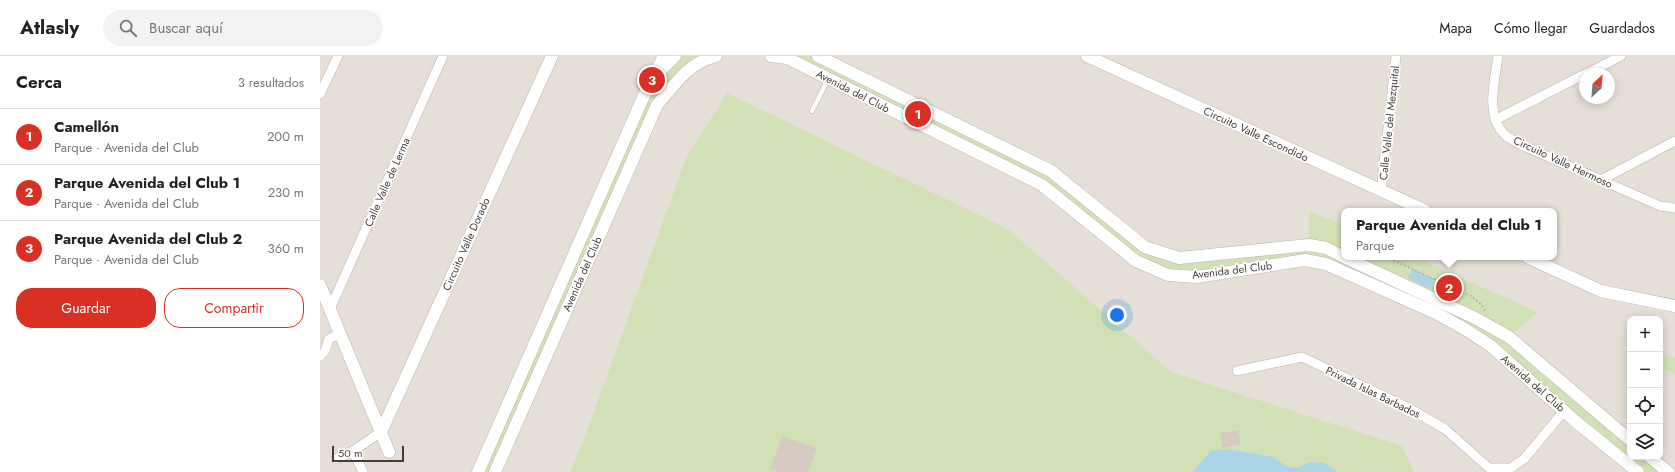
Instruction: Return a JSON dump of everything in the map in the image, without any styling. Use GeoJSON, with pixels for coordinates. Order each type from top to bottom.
{"type":"FeatureCollection","features":[{"type":"Feature","properties":{"kind":"street"},"geometry":{"type":"LineString","coordinates":[[320,94],[338,56]]}},
{"type":"Feature","properties":{"kind":"street","name":"Calle Valle de Lerma"},"geometry":{"type":"LineString","coordinates":[[330,309],[444,56]]}},
{"type":"Feature","properties":{"kind":"street","name":"Circuito Valle Dorado"},"geometry":{"type":"LineString","coordinates":[[381,432],[552,56]]}},
{"type":"Feature","properties":{"kind":"street","name":"Avenida del Club"},"geometry":{"type":"LineString","coordinates":[[478,472],[662,56]]}},
{"type":"Feature","properties":{"kind":"street","name":"Avenida del Club"},"geometry":{"type":"LineString","coordinates":[[646,91],[662,69],[675,56]]}},
{"type":"Feature","properties":{"kind":"street","name":"Avenida del Club"},"geometry":{"type":"LineString","coordinates":[[495,472],[657,105],[686,71],[707,58],[716,56]]}},
{"type":"Feature","properties":{"kind":"street","name":"Avenida del Club"},"geometry":{"type":"LineString","coordinates":[[771,56],[788,57],[828,79],[1042,185],[1136,261],[1168,275],[1197,277],[1305,260],[1326,264],[1436,313],[1465,329],[1491,346],[1564,411],[1638,472]]}},
{"type":"Feature","properties":{"kind":"street","name":"Avenida del Club"},"geometry":{"type":"LineString","coordinates":[[818,56],[1051,171],[1145,247],[1180,258],[1309,244],[1326,248],[1341,255]]}},
{"type":"Feature","properties":{"kind":"street","name":"Circuito Valle Escondido"},"geometry":{"type":"LineString","coordinates":[[1087,56],[1419,208]]}},
{"type":"Feature","properties":{"kind":"street","name":"Calle Valle del Mezquital"},"geometry":{"type":"LineString","coordinates":[[1381,191],[1396,56]]}},
{"type":"Feature","properties":{"kind":"street"},"geometry":{"type":"LineString","coordinates":[[1498,56],[1493,101],[1495,120],[1579,77]]}},
{"type":"Feature","properties":{"kind":"street"},"geometry":{"type":"LineString","coordinates":[[1597,68],[1621,56]]}},
{"type":"Feature","properties":{"kind":"street","name":"Circuito Valle Hermoso"},"geometry":{"type":"LineString","coordinates":[[1495,120],[1504,134],[1520,144],[1660,206],[1675,208]]}},
{"type":"Feature","properties":{"kind":"street"},"geometry":{"type":"LineString","coordinates":[[1601,180],[1675,142]]}},
{"type":"Feature","properties":{"kind":"street"},"geometry":{"type":"LineString","coordinates":[[1342,271],[1344,260]]}},
{"type":"Feature","properties":{"kind":"street","name":"Avenida del Club"},"geometry":{"type":"LineString","coordinates":[[1351,260],[1483,322],[1509,337],[1627,437]]}},
{"type":"Feature","properties":{"kind":"street"},"geometry":{"type":"LineString","coordinates":[[1533,260],[1601,291],[1675,306]]}},
{"type":"Feature","properties":{"kind":"street"},"geometry":{"type":"LineString","coordinates":[[320,284],[389,452]]}},
{"type":"Feature","properties":{"kind":"street"},"geometry":{"type":"LineString","coordinates":[[320,356],[325,351],[325,337],[340,333]]}},
{"type":"Feature","properties":{"kind":"street","name":"Privada Islas Barbados"},"geometry":{"type":"LineString","coordinates":[[1237,371],[1302,357],[1407,407],[1445,430],[1489,468],[1511,468],[1524,459],[1564,411]]}},
{"type":"Feature","properties":{"kind":"street"},"geometry":{"type":"LineString","coordinates":[[336,459],[353,451],[381,432]]}},
{"type":"Feature","properties":{"kind":"street"},"geometry":{"type":"LineString","coordinates":[[353,451],[363,472]]}},
{"type":"Feature","properties":{"kind":"street"},"geometry":{"type":"LineString","coordinates":[[1654,460],[1668,472]]}},
{"type":"Feature","properties":{"kind":"lane"},"geometry":{"type":"LineString","coordinates":[[812,111],[828,79]]}},
{"type":"Feature","properties":{"kind":"path"},"geometry":{"type":"LineString","coordinates":[[1393,260],[1471,296],[1481,304],[1487,315],[1483,322]]}},
{"type":"Feature","properties":{"kind":"shaded area"},"geometry":{"type":"Polygon","coordinates":[[[320,56],[1675,56],[1675,472],[320,472],[320,56]]]}},
{"type":"Feature","properties":{"kind":"green space"},"geometry":{"type":"Polygon","coordinates":[[[662,56],[716,56],[707,58],[657,105],[495,472],[478,472],[662,56]]]}},
{"type":"Feature","properties":{"kind":"green space"},"geometry":{"type":"Polygon","coordinates":[[[771,56],[818,56],[1051,171],[1145,247],[1180,258],[1309,244],[1309,211],[1341,225],[1341,260],[1421,260],[1538,312],[1509,337],[1627,437],[1627,460],[1654,460],[1668,472],[1638,472],[1491,346],[1326,264],[1197,277],[1136,261],[1042,185],[771,56]]]}},
{"type":"Feature","properties":{"kind":"green space"},"geometry":{"type":"Polygon","coordinates":[[[727,93],[1008,229],[1171,372],[1402,446],[1414,472],[570,472],[584,439],[686,158],[727,93]]]}},
{"type":"Feature","properties":{"kind":"green space"},"geometry":{"type":"Polygon","coordinates":[[[1663,356],[1675,357],[1675,374],[1663,368],[1663,356]]]}},
{"type":"Feature","properties":{"kind":"water"},"geometry":{"type":"Polygon","coordinates":[[[1413,269],[1434,279],[1430,289],[1408,278],[1413,269]]]}},
{"type":"Feature","properties":{"kind":"water"},"geometry":{"type":"Polygon","coordinates":[[[1229,449],[1273,457],[1288,467],[1297,468],[1310,462],[1324,463],[1338,472],[1192,472],[1211,451],[1229,449]]]}},
{"type":"Feature","properties":{"kind":"building"},"geometry":{"type":"Polygon","coordinates":[[[1238,430],[1241,444],[1223,448],[1220,433],[1238,430]]]}},
{"type":"Feature","properties":{"kind":"building"},"geometry":{"type":"Polygon","coordinates":[[[782,436],[817,448],[808,472],[779,472],[770,469],[782,436]]]}},
{"type":"Feature","properties":{"kind":"place","name":"Parque Avenida del Club 2"},"geometry":{"type":"Point","coordinates":[652,80]}},
{"type":"Feature","properties":{"kind":"place","name":"Camellón"},"geometry":{"type":"Point","coordinates":[918,114]}},
{"type":"Feature","properties":{"kind":"place","name":"Parque Avenida del Club 1"},"geometry":{"type":"Point","coordinates":[1449,288]}}]}
